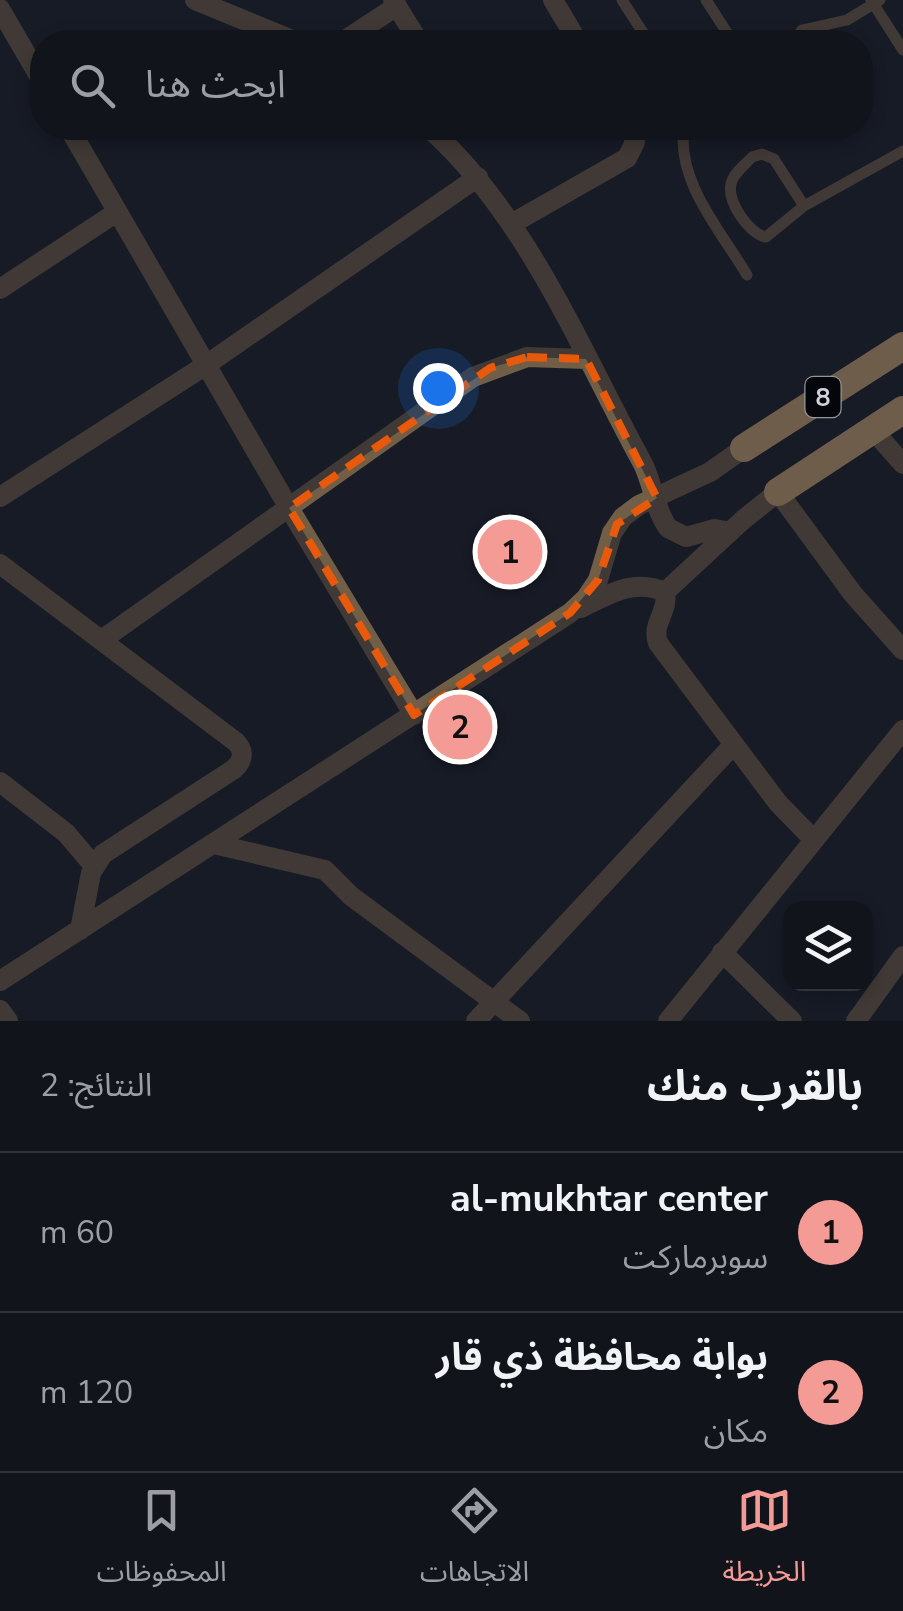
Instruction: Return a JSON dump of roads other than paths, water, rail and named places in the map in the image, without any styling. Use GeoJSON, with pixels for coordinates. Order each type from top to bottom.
{"type":"FeatureCollection","features":[{"type":"Feature","properties":{"kind":"highway","name":"8"},"geometry":{"type":"LineString","coordinates":[[744,448],[903,346]]}},
{"type":"Feature","properties":{"kind":"highway","name":"8"},"geometry":{"type":"LineString","coordinates":[[778,492],[903,410]]}},
{"type":"Feature","properties":{"kind":"street"},"geometry":{"type":"LineString","coordinates":[[194,0],[223,5],[274,30]]}},
{"type":"Feature","properties":{"kind":"street"},"geometry":{"type":"LineString","coordinates":[[552,0],[571,30]]}},
{"type":"Feature","properties":{"kind":"street"},"geometry":{"type":"LineString","coordinates":[[358,30],[395,3],[412,30]]}},
{"type":"Feature","properties":{"kind":"street"},"geometry":{"type":"LineString","coordinates":[[0,9],[30,60]]}},
{"type":"Feature","properties":{"kind":"street"},"geometry":{"type":"LineString","coordinates":[[76,140],[414,715]]}},
{"type":"Feature","properties":{"kind":"street"},"geometry":{"type":"LineString","coordinates":[[441,140],[478,177],[513,223],[647,472],[664,522],[674,534],[692,536],[714,529],[730,532]]}},
{"type":"Feature","properties":{"kind":"street"},"geometry":{"type":"LineString","coordinates":[[513,223],[627,158],[634,140]]}},
{"type":"Feature","properties":{"kind":"street"},"geometry":{"type":"LineString","coordinates":[[0,496],[206,365],[478,177]]}},
{"type":"Feature","properties":{"kind":"street"},"geometry":{"type":"LineString","coordinates":[[0,289],[117,212]]}},
{"type":"Feature","properties":{"kind":"street"},"geometry":{"type":"LineString","coordinates":[[103,639],[472,377],[528,357],[586,359]]}},
{"type":"Feature","properties":{"kind":"street"},"geometry":{"type":"LineString","coordinates":[[873,430],[903,464]]}},
{"type":"Feature","properties":{"kind":"street"},"geometry":{"type":"LineString","coordinates":[[570,613],[598,580],[617,524],[630,510],[701,477],[744,448]]}},
{"type":"Feature","properties":{"kind":"street"},"geometry":{"type":"LineString","coordinates":[[665,592],[778,492],[853,594],[903,650]]}},
{"type":"Feature","properties":{"kind":"street"},"geometry":{"type":"LineString","coordinates":[[0,564],[240,746],[242,759],[234,768],[104,854],[94,866],[80,930]]}},
{"type":"Feature","properties":{"kind":"street"},"geometry":{"type":"LineString","coordinates":[[0,981],[570,613],[630,587],[649,586],[665,592]]}},
{"type":"Feature","properties":{"kind":"street"},"geometry":{"type":"LineString","coordinates":[[665,592],[666,604],[655,627],[658,643],[789,816],[814,840]]}},
{"type":"Feature","properties":{"kind":"street"},"geometry":{"type":"LineString","coordinates":[[668,1021],[903,730]]}},
{"type":"Feature","properties":{"kind":"street"},"geometry":{"type":"LineString","coordinates":[[476,1021],[734,744]]}},
{"type":"Feature","properties":{"kind":"street"},"geometry":{"type":"LineString","coordinates":[[0,782],[66,833],[94,866]]}},
{"type":"Feature","properties":{"kind":"street"},"geometry":{"type":"LineString","coordinates":[[214,844],[325,870],[351,896],[520,1021]]}},
{"type":"Feature","properties":{"kind":"street"},"geometry":{"type":"LineString","coordinates":[[722,952],[792,1021]]}},
{"type":"Feature","properties":{"kind":"street"},"geometry":{"type":"LineString","coordinates":[[856,1021],[903,956]]}},
{"type":"Feature","properties":{"kind":"street"},"geometry":{"type":"LineString","coordinates":[[0,1010],[8,1021]]}},
{"type":"Feature","properties":{"kind":"lane"},"geometry":{"type":"LineString","coordinates":[[622,0],[641,30]]}},
{"type":"Feature","properties":{"kind":"lane"},"geometry":{"type":"LineString","coordinates":[[706,0],[725,30]]}},
{"type":"Feature","properties":{"kind":"lane"},"geometry":{"type":"LineString","coordinates":[[805,30],[846,20],[875,1],[903,50]]}},
{"type":"Feature","properties":{"kind":"lane"},"geometry":{"type":"LineString","coordinates":[[683,140],[682,152],[690,180],[747,275]]}},
{"type":"Feature","properties":{"kind":"lane"},"geometry":{"type":"LineString","coordinates":[[804,206],[767,155],[752,157],[732,182],[733,201],[756,236],[771,236],[804,206],[903,151]]}},
{"type":"Feature","properties":{"kind":"place","name":"al-mukhtar center"},"geometry":{"type":"Point","coordinates":[510,552]}},
{"type":"Feature","properties":{"kind":"place","name":"بوابة محافظة ذي قار"},"geometry":{"type":"Point","coordinates":[460,727]}}]}
